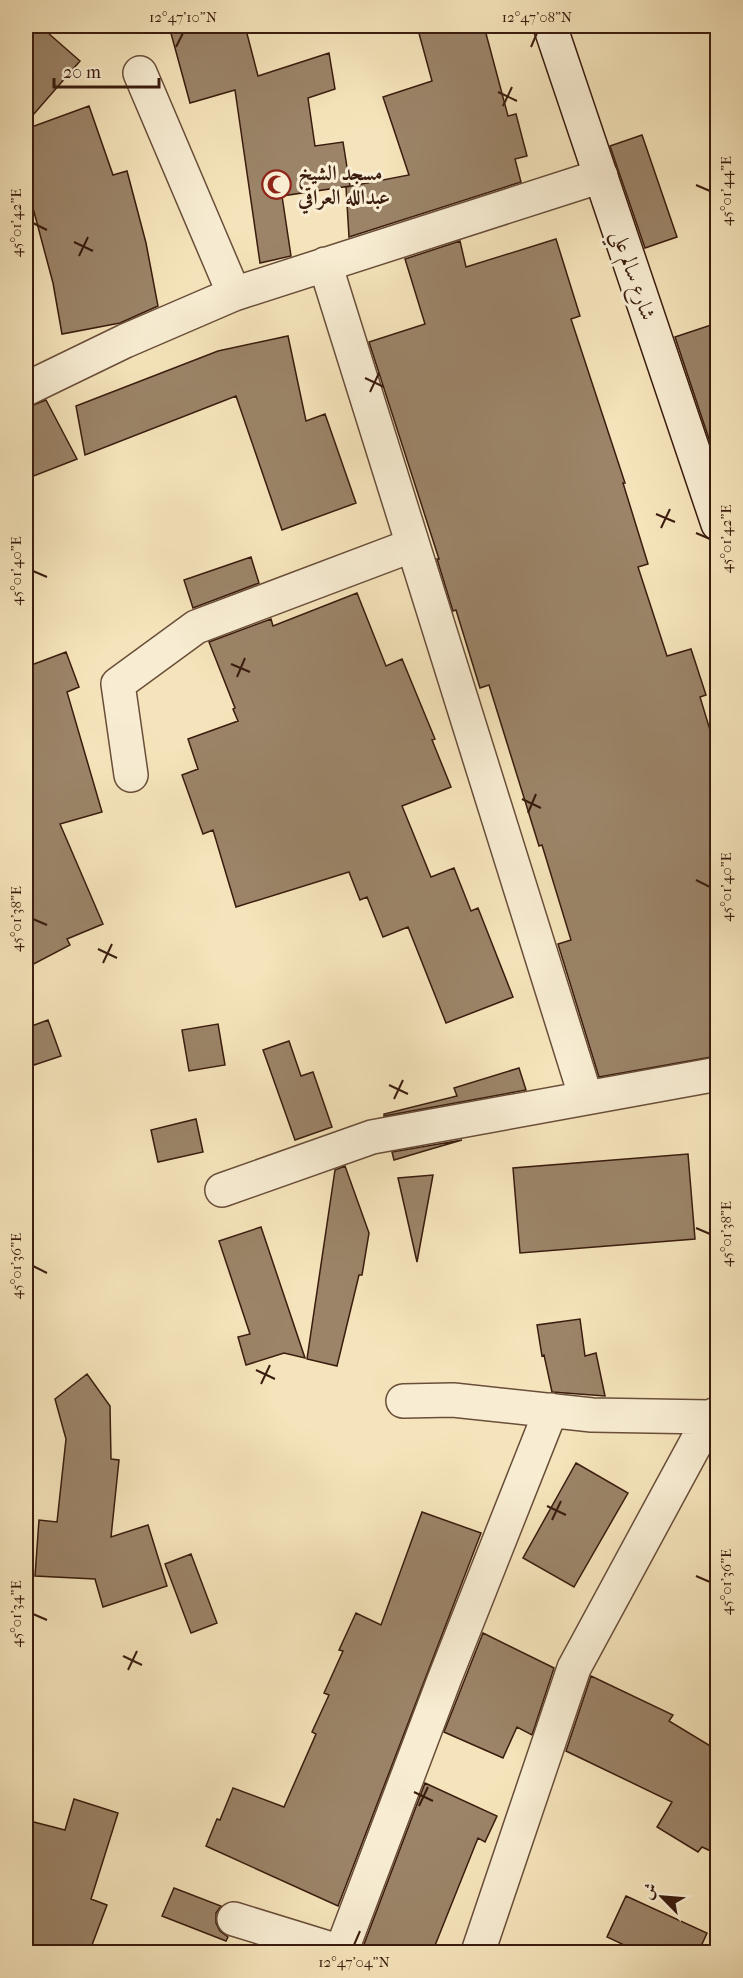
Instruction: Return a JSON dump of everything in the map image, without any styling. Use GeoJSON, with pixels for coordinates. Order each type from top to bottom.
{"type":"FeatureCollection","features":[{"type":"Feature","properties":{"kind":"street","name":"شارع سالم علي"},"geometry":{"type":"LineString","coordinates":[[550,26],[717,524]]}},
{"type":"Feature","properties":{"kind":"street"},"geometry":{"type":"LineString","coordinates":[[140,73],[234,294]]}},
{"type":"Feature","properties":{"kind":"street"},"geometry":{"type":"LineString","coordinates":[[26,389],[125,341],[234,294],[601,176]]}},
{"type":"Feature","properties":{"kind":"street"},"geometry":{"type":"LineString","coordinates":[[325,264],[586,1098]]}},
{"type":"Feature","properties":{"kind":"street"},"geometry":{"type":"LineString","coordinates":[[131,775],[118,684],[196,627],[413,545]]}},
{"type":"Feature","properties":{"kind":"street"},"geometry":{"type":"LineString","coordinates":[[222,1190],[372,1137],[717,1074]]}},
{"type":"Feature","properties":{"kind":"street"},"geometry":{"type":"LineString","coordinates":[[403,1401],[453,1400],[592,1415],[713,1415],[574,1668],[478,1953]]}},
{"type":"Feature","properties":{"kind":"street"},"geometry":{"type":"LineString","coordinates":[[234,1919],[341,1952],[444,1680],[551,1410]]}},
{"type":"Feature","properties":{"kind":"building"},"geometry":{"type":"Polygon","coordinates":[[[26,26],[40,26],[80,61],[26,123],[26,26]]]}},
{"type":"Feature","properties":{"kind":"building"},"geometry":{"type":"Polygon","coordinates":[[[169,26],[245,26],[258,76],[329,53],[335,89],[308,98],[315,146],[343,142],[350,186],[282,196],[291,256],[260,263],[235,90],[190,103],[169,26]]]}},
{"type":"Feature","properties":{"kind":"building"},"geometry":{"type":"Polygon","coordinates":[[[417,26],[484,26],[508,116],[516,114],[527,156],[515,159],[521,182],[349,237],[346,187],[409,175],[383,97],[432,81],[417,26]]]}},
{"type":"Feature","properties":{"kind":"building"},"geometry":{"type":"Polygon","coordinates":[[[89,106],[113,175],[127,171],[146,243],[158,306],[120,323],[62,334],[53,283],[26,182],[26,129],[89,106]]]}},
{"type":"Feature","properties":{"kind":"building"},"geometry":{"type":"Polygon","coordinates":[[[642,135],[677,237],[645,248],[610,146],[642,135]]]}},
{"type":"Feature","properties":{"kind":"building"},"geometry":{"type":"Polygon","coordinates":[[[556,239],[580,316],[571,319],[625,483],[623,483],[648,564],[638,567],[667,656],[691,649],[706,695],[700,697],[717,753],[717,1056],[599,1077],[558,944],[571,940],[542,845],[539,846],[489,685],[480,688],[456,610],[453,611],[437,559],[439,559],[369,342],[425,324],[405,259],[460,241],[466,267],[556,239]]]}},
{"type":"Feature","properties":{"kind":"building"},"geometry":{"type":"Polygon","coordinates":[[[717,323],[717,463],[675,337],[717,323]]]}},
{"type":"Feature","properties":{"kind":"building"},"geometry":{"type":"Polygon","coordinates":[[[288,336],[306,421],[325,414],[356,503],[282,530],[236,396],[85,455],[76,406],[218,351],[288,336]]]}},
{"type":"Feature","properties":{"kind":"building"},"geometry":{"type":"Polygon","coordinates":[[[46,400],[77,459],[26,479],[26,408],[46,400]]]}},
{"type":"Feature","properties":{"kind":"building"},"geometry":{"type":"Polygon","coordinates":[[[251,557],[259,583],[193,608],[184,580],[251,557]]]}},
{"type":"Feature","properties":{"kind":"building"},"geometry":{"type":"Polygon","coordinates":[[[357,593],[386,666],[402,659],[435,739],[432,740],[451,787],[402,806],[431,877],[454,868],[471,911],[478,908],[513,997],[446,1023],[408,927],[383,937],[367,897],[360,900],[349,872],[236,907],[213,830],[203,834],[182,775],[198,769],[188,739],[238,721],[209,642],[271,619],[273,626],[357,593]]]}},
{"type":"Feature","properties":{"kind":"building"},"geometry":{"type":"Polygon","coordinates":[[[66,652],[79,687],[67,692],[102,812],[60,824],[103,924],[67,939],[70,945],[26,968],[26,667],[66,652]]]}},
{"type":"Feature","properties":{"kind":"building"},"geometry":{"type":"Polygon","coordinates":[[[48,1020],[61,1056],[34,1065],[26,1041],[26,1028],[48,1020]]]}},
{"type":"Feature","properties":{"kind":"building"},"geometry":{"type":"Polygon","coordinates":[[[218,1024],[225,1065],[189,1071],[182,1030],[218,1024]]]}},
{"type":"Feature","properties":{"kind":"building"},"geometry":{"type":"Polygon","coordinates":[[[289,1041],[301,1076],[313,1072],[332,1127],[295,1140],[263,1050],[289,1041]]]}},
{"type":"Feature","properties":{"kind":"building"},"geometry":{"type":"Polygon","coordinates":[[[519,1068],[526,1090],[384,1116],[384,1114],[457,1096],[454,1088],[519,1068]]]}},
{"type":"Feature","properties":{"kind":"building"},"geometry":{"type":"Polygon","coordinates":[[[196,1119],[203,1152],[158,1162],[151,1130],[196,1119]]]}},
{"type":"Feature","properties":{"kind":"building"},"geometry":{"type":"Polygon","coordinates":[[[462,1140],[394,1160],[392,1152],[462,1140]]]}},
{"type":"Feature","properties":{"kind":"building"},"geometry":{"type":"Polygon","coordinates":[[[688,1154],[695,1239],[520,1253],[513,1168],[688,1154]]]}},
{"type":"Feature","properties":{"kind":"building"},"geometry":{"type":"Polygon","coordinates":[[[345,1166],[369,1233],[362,1275],[359,1275],[337,1366],[307,1359],[335,1170],[345,1166]]]}},
{"type":"Feature","properties":{"kind":"building"},"geometry":{"type":"Polygon","coordinates":[[[433,1175],[417,1262],[398,1178],[433,1175]]]}},
{"type":"Feature","properties":{"kind":"building"},"geometry":{"type":"Polygon","coordinates":[[[261,1227],[305,1358],[284,1353],[246,1365],[238,1337],[250,1334],[219,1241],[261,1227]]]}},
{"type":"Feature","properties":{"kind":"building"},"geometry":{"type":"Polygon","coordinates":[[[580,1319],[585,1356],[596,1353],[605,1396],[552,1392],[544,1355],[542,1356],[537,1325],[580,1319]]]}},
{"type":"Feature","properties":{"kind":"building"},"geometry":{"type":"Polygon","coordinates":[[[87,1374],[110,1406],[111,1459],[119,1460],[111,1537],[148,1525],[167,1586],[103,1607],[95,1579],[35,1576],[39,1520],[57,1522],[66,1439],[55,1399],[87,1374]]]}},
{"type":"Feature","properties":{"kind":"building"},"geometry":{"type":"Polygon","coordinates":[[[576,1463],[628,1493],[574,1587],[523,1558],[576,1463]]]}},
{"type":"Feature","properties":{"kind":"building"},"geometry":{"type":"Polygon","coordinates":[[[422,1512],[481,1533],[338,1906],[206,1846],[233,1788],[284,1807],[316,1734],[312,1732],[329,1695],[324,1693],[343,1651],[339,1650],[356,1613],[381,1625],[422,1512]]]}},
{"type":"Feature","properties":{"kind":"building"},"geometry":{"type":"Polygon","coordinates":[[[191,1554],[217,1623],[191,1633],[165,1564],[191,1554]]]}},
{"type":"Feature","properties":{"kind":"building"},"geometry":{"type":"Polygon","coordinates":[[[483,1633],[554,1668],[532,1735],[517,1727],[503,1758],[444,1732],[483,1633]]]}},
{"type":"Feature","properties":{"kind":"building"},"geometry":{"type":"Polygon","coordinates":[[[591,1676],[673,1715],[669,1721],[717,1750],[717,1854],[702,1847],[698,1852],[657,1827],[672,1802],[566,1751],[591,1676]]]}},
{"type":"Feature","properties":{"kind":"building"},"geometry":{"type":"Polygon","coordinates":[[[425,1783],[497,1816],[485,1842],[478,1838],[432,1953],[374,1953],[363,1947],[425,1783]]]}},
{"type":"Feature","properties":{"kind":"building"},"geometry":{"type":"Polygon","coordinates":[[[74,1799],[118,1813],[91,1899],[107,1905],[89,1953],[26,1953],[26,1820],[65,1830],[74,1799]]]}},
{"type":"Feature","properties":{"kind":"building"},"geometry":{"type":"Polygon","coordinates":[[[174,1888],[221,1906],[216,1913],[216,1923],[220,1931],[228,1937],[226,1941],[162,1916],[174,1888]]]}},
{"type":"Feature","properties":{"kind":"building"},"geometry":{"type":"Polygon","coordinates":[[[626,1896],[707,1933],[698,1953],[641,1953],[607,1937],[626,1896]]]}},
{"type":"Feature","properties":{"kind":"place","name":"مسجد الشيخ عبدالله العراقي"},"geometry":{"type":"Point","coordinates":[277,185]}}]}
